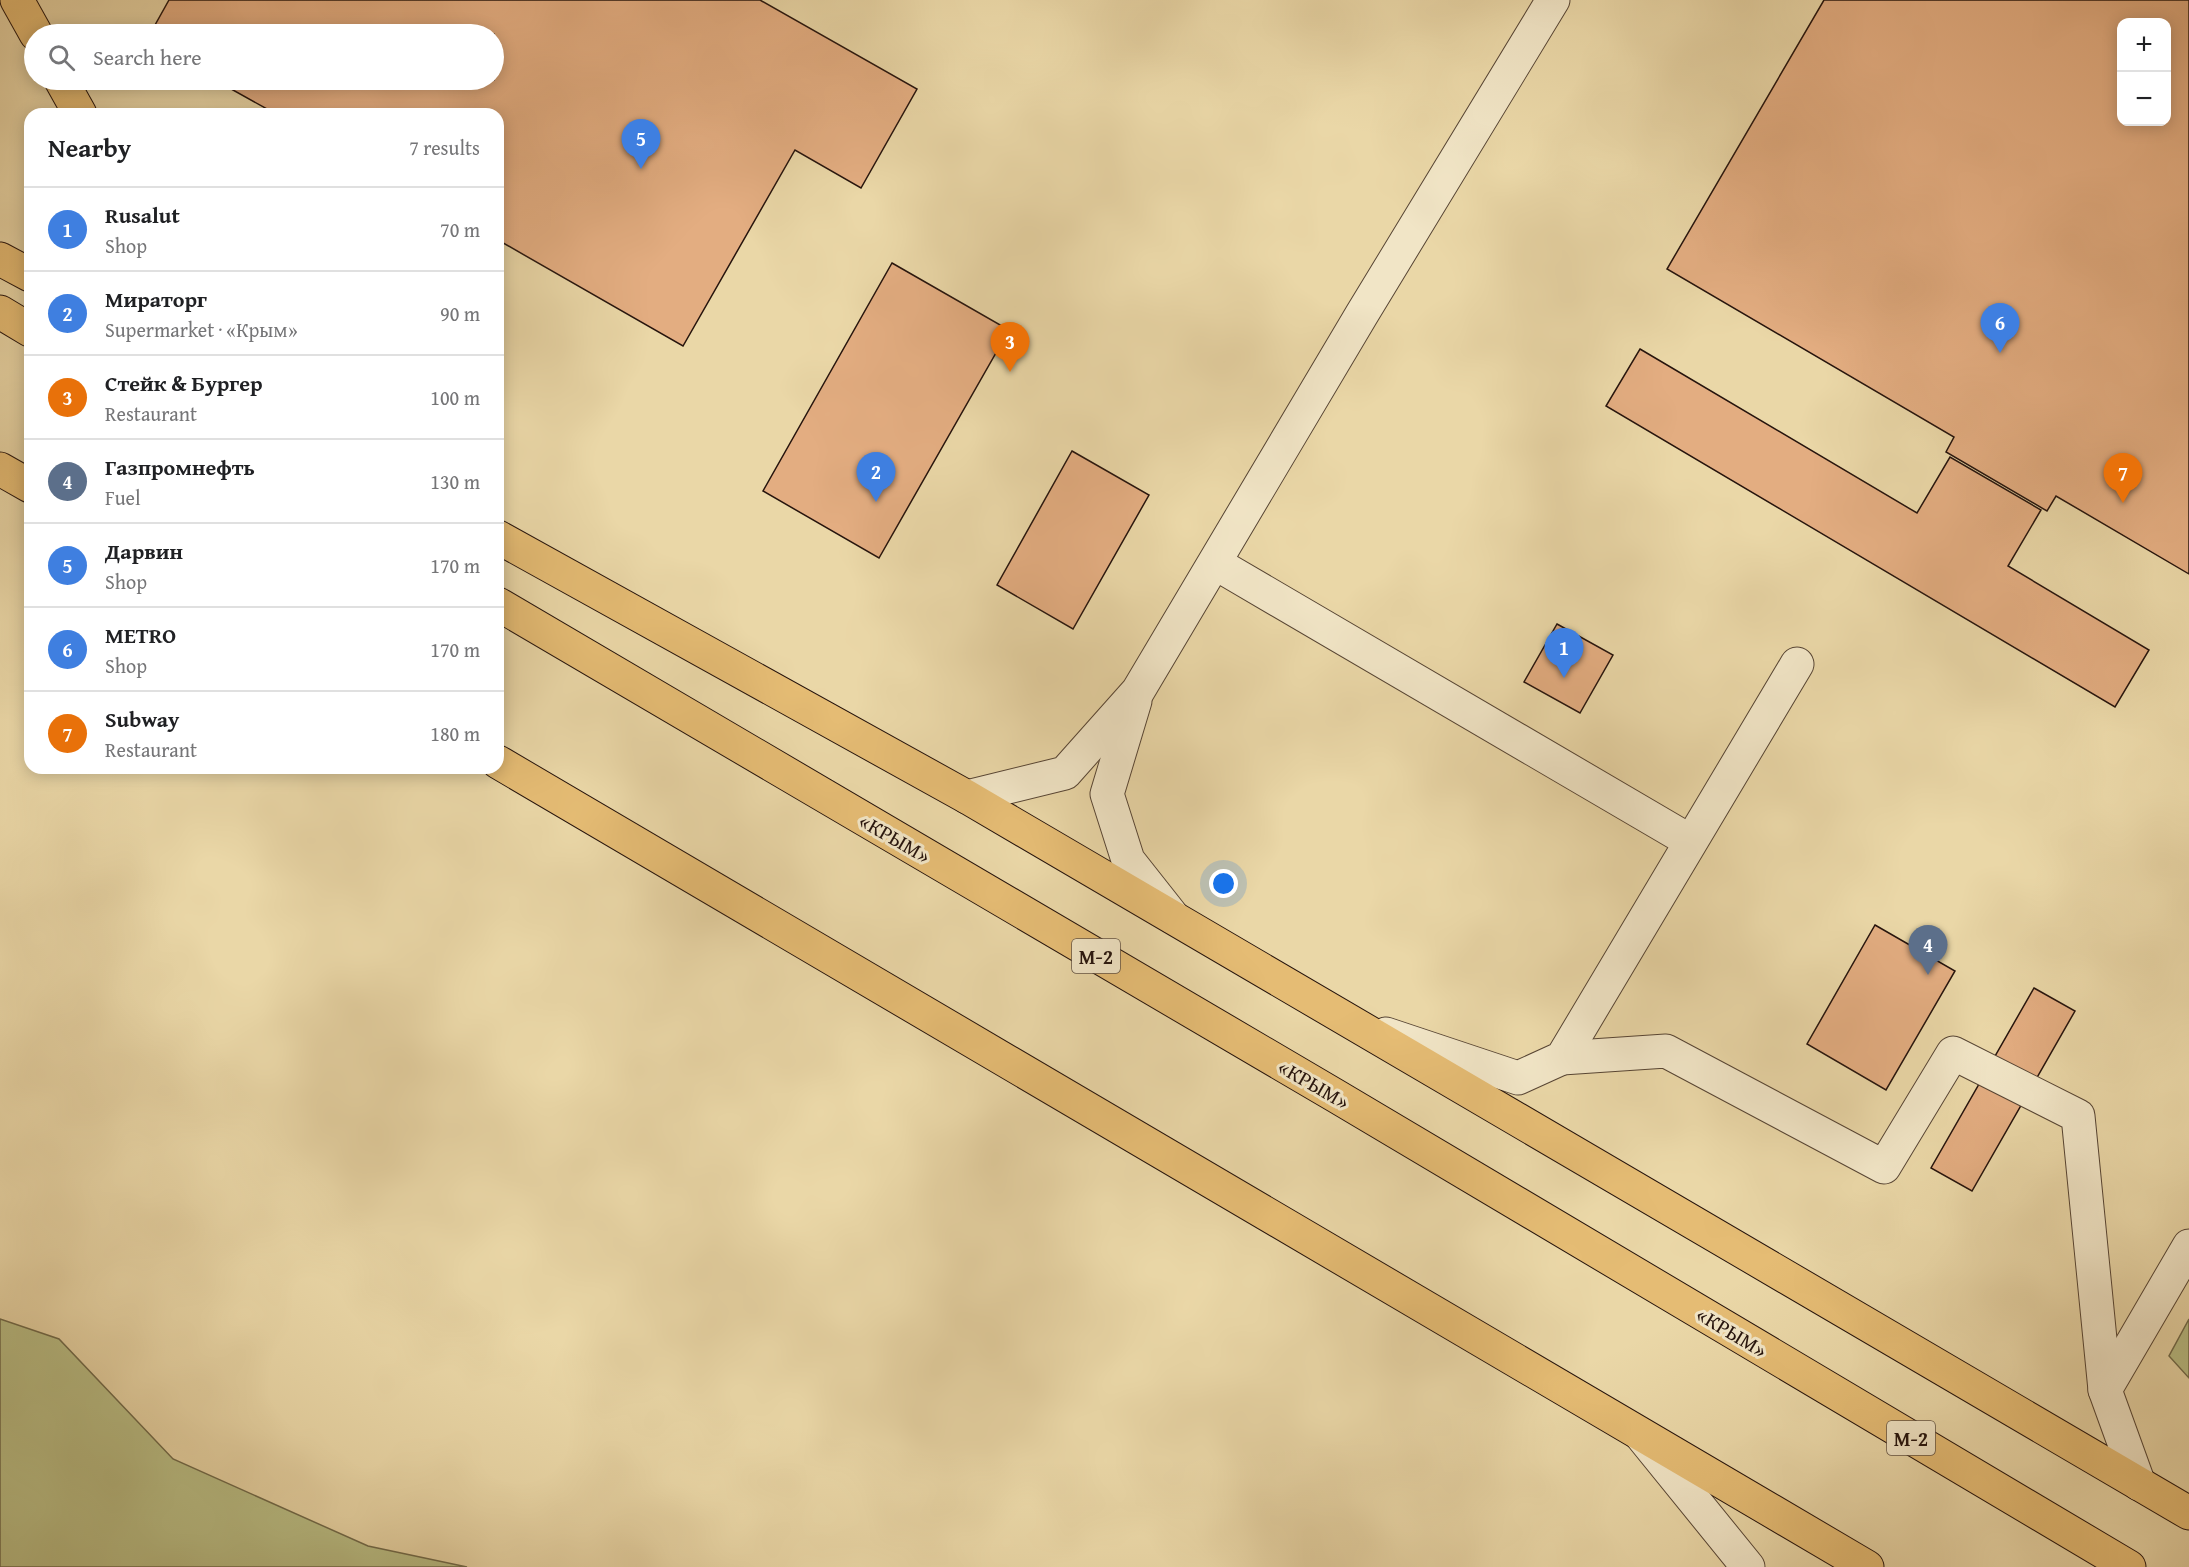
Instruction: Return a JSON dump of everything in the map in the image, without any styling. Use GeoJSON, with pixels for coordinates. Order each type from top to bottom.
{"type":"FeatureCollection","features":[{"type":"Feature","properties":{"kind":"main road"},"geometry":{"type":"LineString","coordinates":[[17,0],[30,24]]}},
{"type":"Feature","properties":{"kind":"main road"},"geometry":{"type":"LineString","coordinates":[[67,90],[77,108]]}},
{"type":"Feature","properties":{"kind":"main road"},"geometry":{"type":"LineString","coordinates":[[0,259],[24,273]]}},
{"type":"Feature","properties":{"kind":"main road"},"geometry":{"type":"LineString","coordinates":[[0,312],[24,326]]}},
{"type":"Feature","properties":{"kind":"main road"},"geometry":{"type":"LineString","coordinates":[[0,469],[24,483]]}},
{"type":"Feature","properties":{"kind":"main road"},"geometry":{"type":"LineString","coordinates":[[504,540],[967,797],[2189,1513]]}},
{"type":"Feature","properties":{"kind":"main road","name":"«КРЫМ»"},"geometry":{"type":"LineString","coordinates":[[504,608],[1347,1102],[2128,1567]]}},
{"type":"Feature","properties":{"kind":"main road"},"geometry":{"type":"LineString","coordinates":[[504,766],[1867,1567]]}},
{"type":"Feature","properties":{"kind":"street"},"geometry":{"type":"LineString","coordinates":[[967,797],[1065,773],[1138,691],[1362,314],[1553,0]]}},
{"type":"Feature","properties":{"kind":"street"},"geometry":{"type":"LineString","coordinates":[[1215,564],[1690,841]]}},
{"type":"Feature","properties":{"kind":"street"},"geometry":{"type":"LineString","coordinates":[[1563,1058],[1797,664]]}},
{"type":"Feature","properties":{"kind":"street"},"geometry":{"type":"LineString","coordinates":[[1138,691],[1107,794],[1128,860],[1175,920]]}},
{"type":"Feature","properties":{"kind":"street"},"geometry":{"type":"LineString","coordinates":[[1359,1025],[1518,1078],[1563,1058],[1666,1051],[1884,1167],[1953,1053],[2078,1116],[2105,1390],[2139,1484]]}},
{"type":"Feature","properties":{"kind":"street"},"geometry":{"type":"LineString","coordinates":[[2105,1390],[2189,1246]]}},
{"type":"Feature","properties":{"kind":"street"},"geometry":{"type":"LineString","coordinates":[[1640,1434],[1748,1567]]}},
{"type":"Feature","properties":{"kind":"green space"},"geometry":{"type":"Polygon","coordinates":[[[0,1319],[59,1339],[173,1459],[368,1546],[467,1567],[0,1567],[0,1319]]]}},
{"type":"Feature","properties":{"kind":"green space"},"geometry":{"type":"Polygon","coordinates":[[[2189,1319],[2189,1378],[2169,1356],[2189,1319]]]}},
{"type":"Feature","properties":{"kind":"building"},"geometry":{"type":"Polygon","coordinates":[[[169,0],[760,0],[917,89],[861,188],[795,150],[683,346],[504,243],[504,108],[265,108],[233,90],[504,90],[504,24],[156,24],[169,0]]]}},
{"type":"Feature","properties":{"kind":"building"},"geometry":{"type":"Polygon","coordinates":[[[1824,0],[2189,0],[2189,574],[2056,496],[2047,511],[1946,452],[1954,437],[1667,269],[1824,0]]]}},
{"type":"Feature","properties":{"kind":"building"},"geometry":{"type":"Polygon","coordinates":[[[892,263],[1009,330],[879,558],[763,491],[892,263]]]}},
{"type":"Feature","properties":{"kind":"building"},"geometry":{"type":"Polygon","coordinates":[[[1640,349],[1917,513],[1950,457],[2041,510],[2008,566],[2149,650],[2115,707],[1606,406],[1640,349]]]}},
{"type":"Feature","properties":{"kind":"building"},"geometry":{"type":"Polygon","coordinates":[[[1072,451],[1149,495],[1073,629],[997,585],[1072,451]]]}},
{"type":"Feature","properties":{"kind":"building"},"geometry":{"type":"Polygon","coordinates":[[[1557,624],[1613,655],[1580,713],[1524,682],[1557,624]]]}},
{"type":"Feature","properties":{"kind":"building"},"geometry":{"type":"Polygon","coordinates":[[[1875,925],[1955,971],[1886,1090],[1807,1044],[1875,925]]]}},
{"type":"Feature","properties":{"kind":"building"},"geometry":{"type":"Polygon","coordinates":[[[2034,988],[2075,1011],[1972,1191],[1931,1168],[2034,988]]]}},
{"type":"Feature","properties":{"kind":"place","name":"Дарвин"},"geometry":{"type":"Point","coordinates":[641,169]}},
{"type":"Feature","properties":{"kind":"place","name":"METRO"},"geometry":{"type":"Point","coordinates":[2000,353]}},
{"type":"Feature","properties":{"kind":"place","name":"Стейк & Бургер"},"geometry":{"type":"Point","coordinates":[1010,372]}},
{"type":"Feature","properties":{"kind":"place","name":"Мираторг"},"geometry":{"type":"Point","coordinates":[876,502]}},
{"type":"Feature","properties":{"kind":"place","name":"Subway"},"geometry":{"type":"Point","coordinates":[2123,503]}},
{"type":"Feature","properties":{"kind":"place","name":"Rusalut"},"geometry":{"type":"Point","coordinates":[1564,678]}},
{"type":"Feature","properties":{"kind":"place","name":"Газпромнефть"},"geometry":{"type":"Point","coordinates":[1928,975]}}]}
